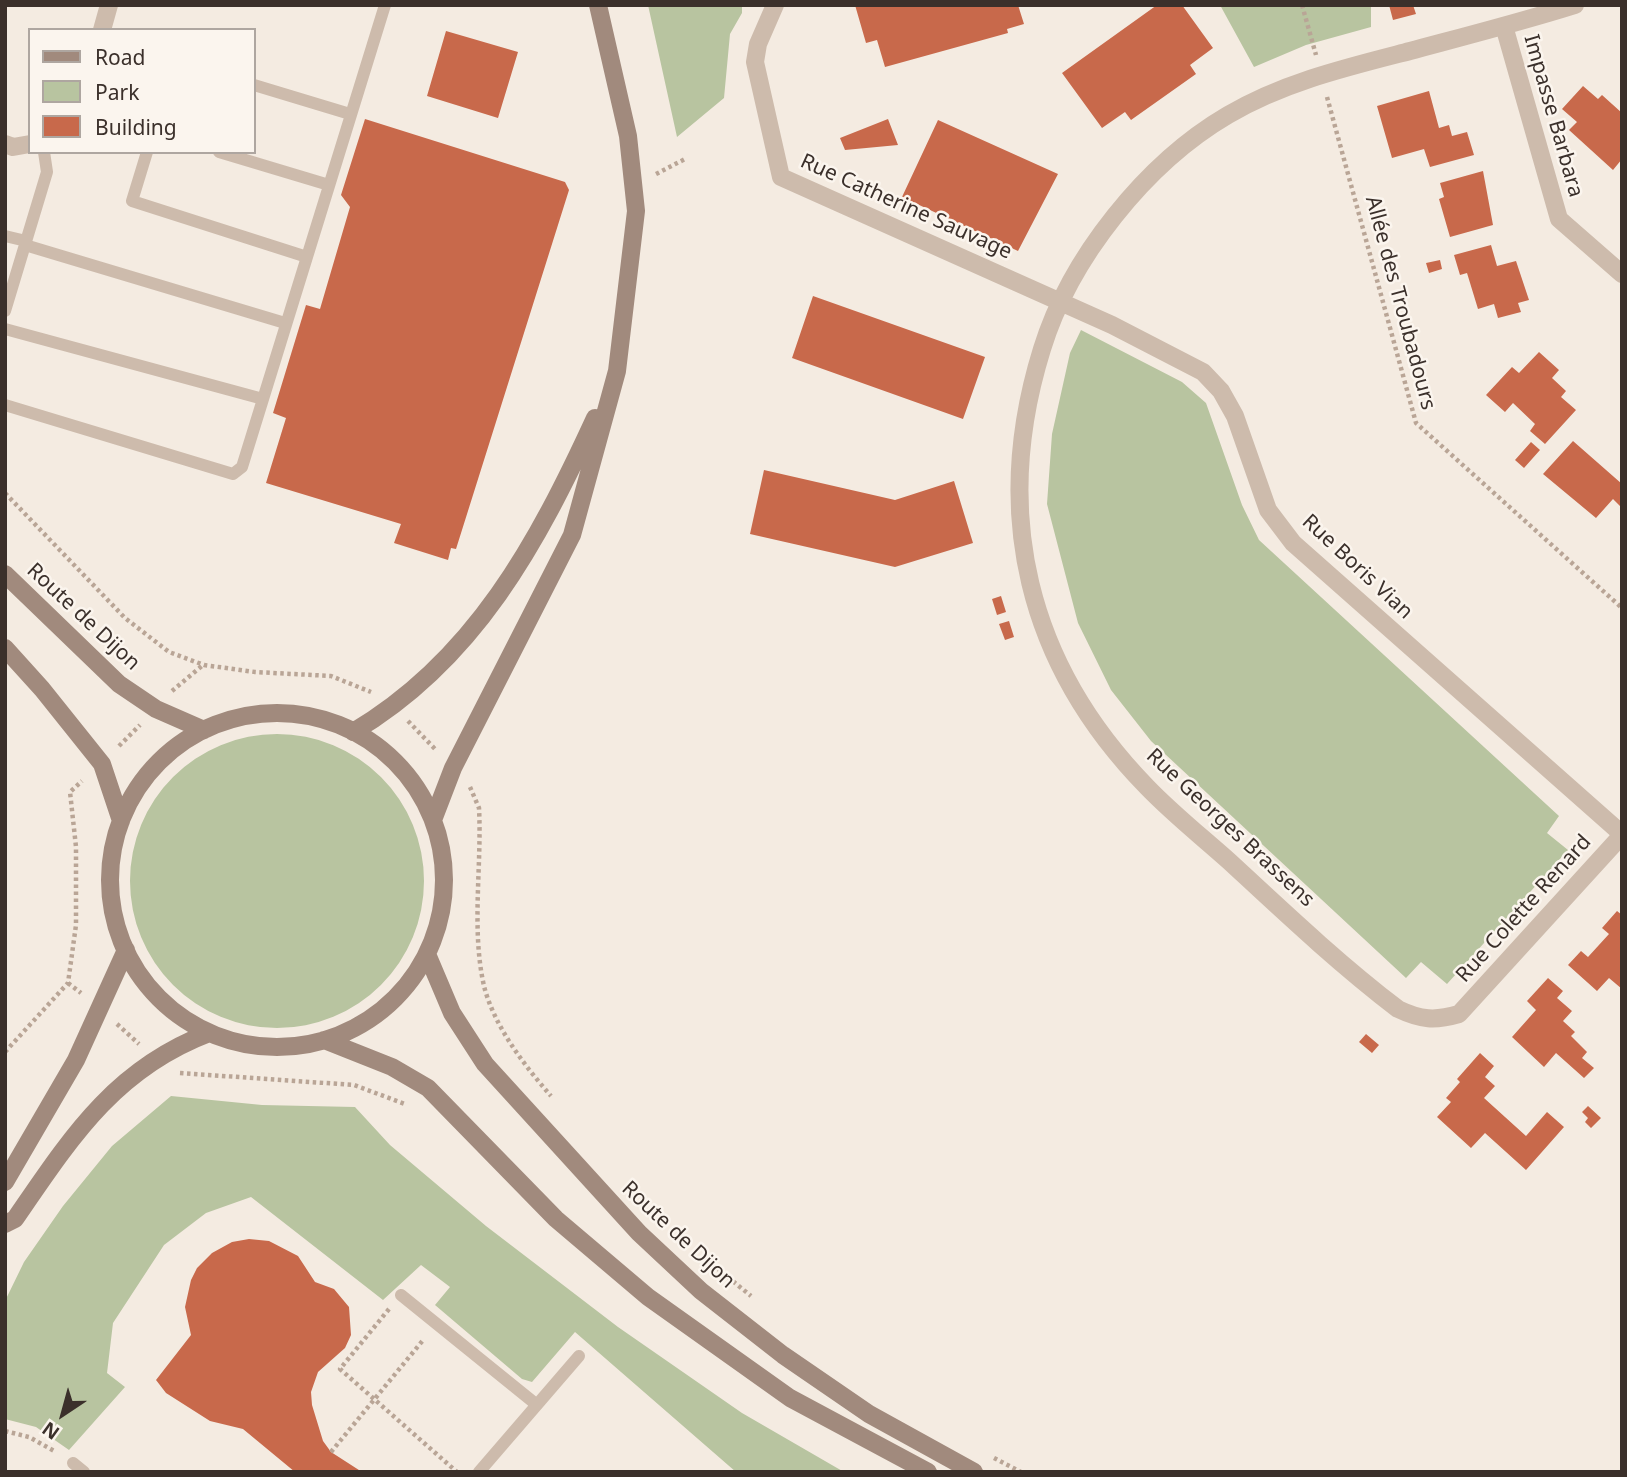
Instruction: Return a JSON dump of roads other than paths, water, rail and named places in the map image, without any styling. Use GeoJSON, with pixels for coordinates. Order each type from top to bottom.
{"type":"FeatureCollection","features":[{"type":"Feature","properties":{"kind":"main road"},"geometry":{"type":"LineString","coordinates":[[433,820],[453,768],[572,535],[617,370],[636,211],[628,136],[598,5]]}},
{"type":"Feature","properties":{"kind":"main road"},"geometry":{"type":"LineString","coordinates":[[353,732],[393,704],[459,647],[518,569],[559,496],[617,370]]}},
{"type":"Feature","properties":{"kind":"main road","name":"Route de Dijon"},"geometry":{"type":"LineString","coordinates":[[5,574],[119,684],[156,709],[204,730]]}},
{"type":"Feature","properties":{"kind":"main road"},"geometry":{"type":"LineString","coordinates":[[5,649],[42,689],[102,764],[121,821]]}},
{"type":"Feature","properties":{"kind":"main road"},"geometry":{"type":"LineString","coordinates":[[268,713],[312,717],[353,732],[379,748],[401,769],[419,793],[439,837],[444,888],[436,933],[427,954],[409,983],[385,1008],[356,1027],[324,1040],[295,1046],[266,1046],[237,1042],[209,1032],[183,1018],[160,999],[141,976],[126,950],[117,925],[111,886],[114,847],[121,821],[146,777],[163,759],[204,730],[225,722],[268,713]]}},
{"type":"Feature","properties":{"kind":"main road"},"geometry":{"type":"LineString","coordinates":[[5,1182],[55,1101],[126,950]]}},
{"type":"Feature","properties":{"kind":"main road","name":"Route de Dijon"},"geometry":{"type":"LineString","coordinates":[[427,954],[452,1013],[472,1045],[577,1169],[639,1233],[701,1291],[783,1355],[869,1414],[974,1472]]}},
{"type":"Feature","properties":{"kind":"main road"},"geometry":{"type":"LineString","coordinates":[[5,1224],[15,1219],[79,1128],[103,1100],[155,1058],[209,1032]]}},
{"type":"Feature","properties":{"kind":"main road"},"geometry":{"type":"LineString","coordinates":[[324,1040],[392,1067],[428,1088],[556,1219],[648,1297],[790,1398],[928,1472]]}},
{"type":"Feature","properties":{"kind":"street"},"geometry":{"type":"LineString","coordinates":[[103,28],[109,5]]}},
{"type":"Feature","properties":{"kind":"street","name":"Rue Catherine Sauvage"},"geometry":{"type":"LineString","coordinates":[[775,5],[758,44],[755,62],[781,177],[1060,301]]}},
{"type":"Feature","properties":{"kind":"street","name":"Rue Georges Brassens"},"geometry":{"type":"LineString","coordinates":[[1459,1014],[1438,1020],[1419,1019],[1379,994],[1146,786],[1101,732],[1063,675],[1038,619],[1023,558],[1020,474],[1032,380],[1060,301],[1085,257],[1109,223],[1191,141],[1227,116],[1265,96],[1321,75],[1575,5]]}},
{"type":"Feature","properties":{"kind":"street","name":"Impasse Barbara"},"geometry":{"type":"LineString","coordinates":[[1504,26],[1559,219],[1622,274]]}},
{"type":"Feature","properties":{"kind":"street"},"geometry":{"type":"LineString","coordinates":[[5,144],[13,148],[28,144]]}},
{"type":"Feature","properties":{"kind":"street","name":"Rue Boris Vian"},"geometry":{"type":"LineString","coordinates":[[1060,301],[1203,372],[1221,391],[1235,416],[1268,510],[1293,543],[1622,834]]}},
{"type":"Feature","properties":{"kind":"street","name":"Rue Colette Renard"},"geometry":{"type":"LineString","coordinates":[[1459,1014],[1622,834]]}},
{"type":"Feature","properties":{"kind":"lane"},"geometry":{"type":"LineString","coordinates":[[5,405],[233,474],[242,467],[385,5]]}},
{"type":"Feature","properties":{"kind":"lane"},"geometry":{"type":"LineString","coordinates":[[256,86],[351,114]]}},
{"type":"Feature","properties":{"kind":"lane"},"geometry":{"type":"LineString","coordinates":[[5,311],[47,172],[44,154]]}},
{"type":"Feature","properties":{"kind":"lane"},"geometry":{"type":"LineString","coordinates":[[145,154],[132,201],[307,257]]}},
{"type":"Feature","properties":{"kind":"lane"},"geometry":{"type":"LineString","coordinates":[[226,154],[329,185]]}},
{"type":"Feature","properties":{"kind":"lane"},"geometry":{"type":"LineString","coordinates":[[5,236],[285,323]]}},
{"type":"Feature","properties":{"kind":"lane"},"geometry":{"type":"LineString","coordinates":[[5,329],[263,399]]}},
{"type":"Feature","properties":{"kind":"lane"},"geometry":{"type":"LineString","coordinates":[[401,1295],[537,1405]]}},
{"type":"Feature","properties":{"kind":"lane"},"geometry":{"type":"LineString","coordinates":[[479,1472],[579,1356]]}},
{"type":"Feature","properties":{"kind":"lane"},"geometry":{"type":"LineString","coordinates":[[73,1462],[84,1472]]}}]}
